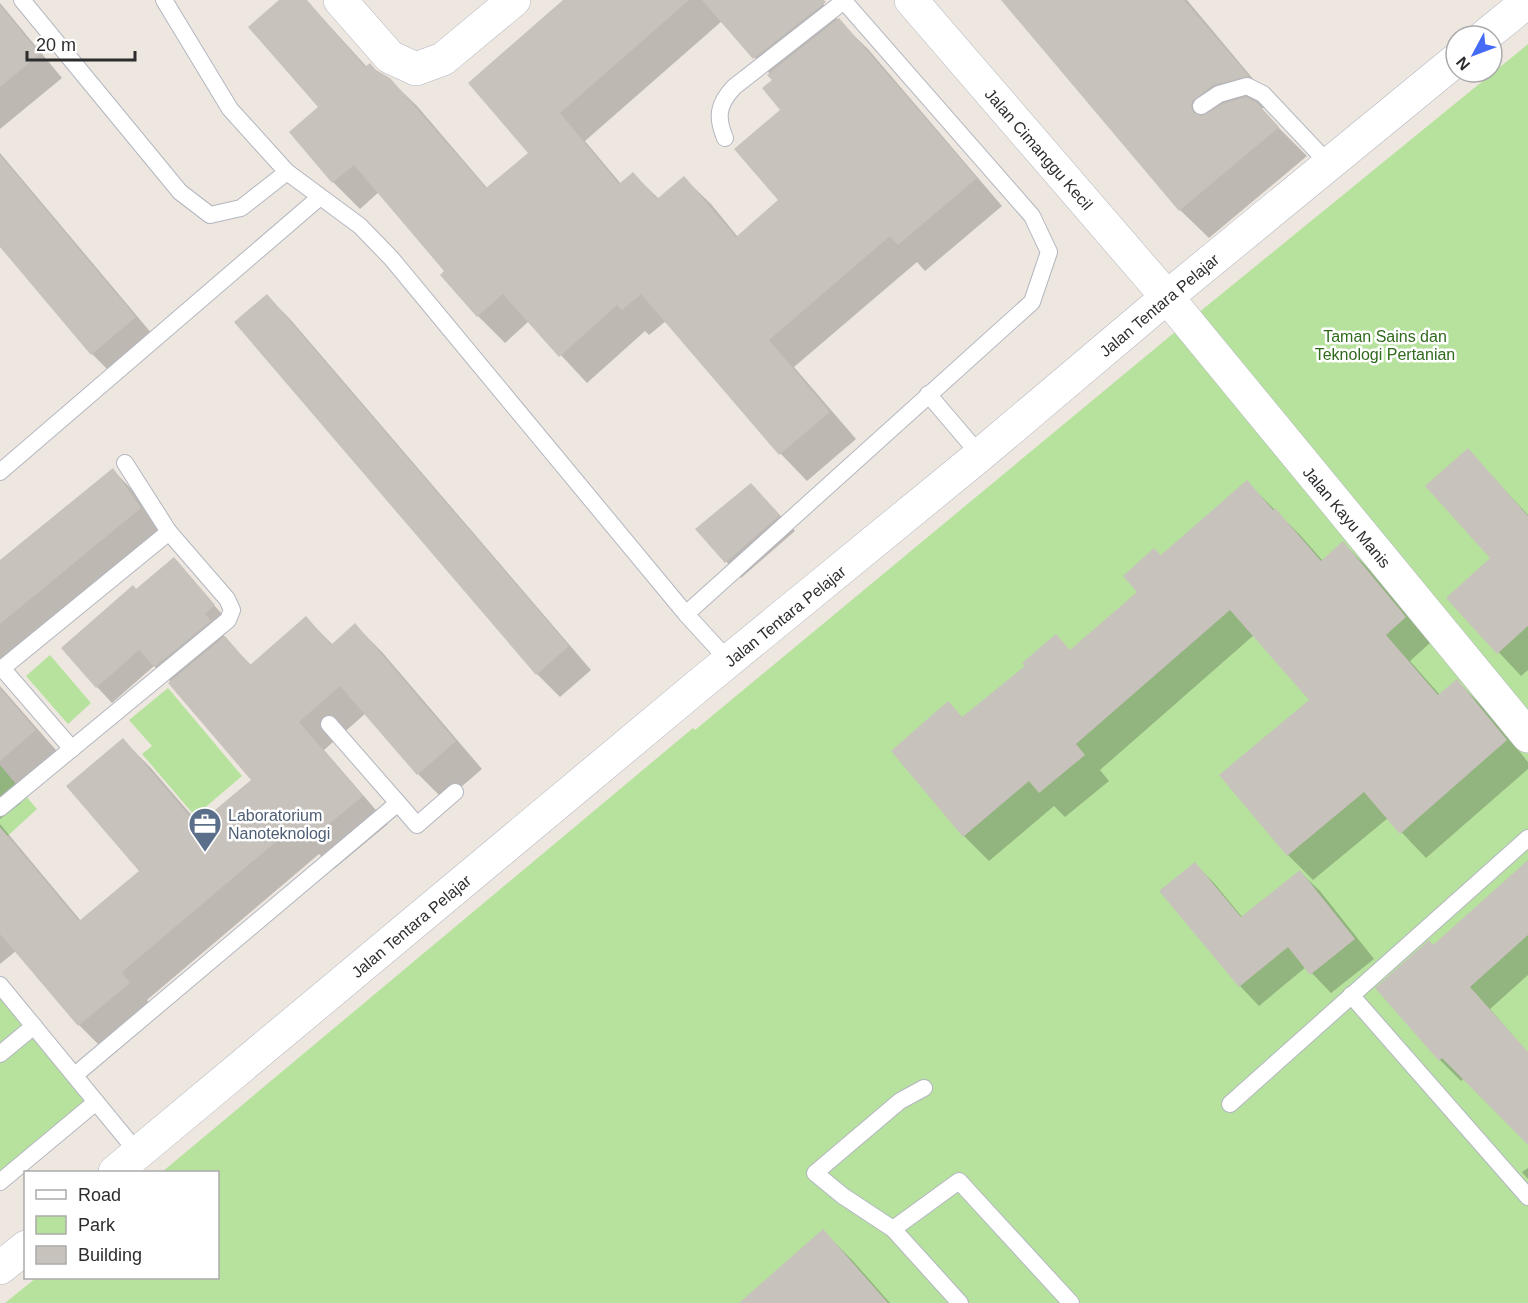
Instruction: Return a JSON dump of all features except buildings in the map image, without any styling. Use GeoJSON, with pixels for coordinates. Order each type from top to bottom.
{"type":"FeatureCollection","features":[{"type":"Feature","properties":{"kind":"main road"},"geometry":{"type":"LineString","coordinates":[[340,0],[390,57],[416,69],[443,59],[514,0]]}},
{"type":"Feature","properties":{"kind":"main road","name":"Jalan Cimanggu Kecil"},"geometry":{"type":"LineString","coordinates":[[911,0],[1167,297]]}},
{"type":"Feature","properties":{"kind":"main road"},"geometry":{"type":"LineString","coordinates":[[1500,24],[1528,1]]}},
{"type":"Feature","properties":{"kind":"main road","name":"Jalan Tentara Pelajar"},"geometry":{"type":"LineString","coordinates":[[126,1163],[980,455],[1167,297],[1444,70]]}},
{"type":"Feature","properties":{"kind":"main road","name":"Jalan Kayu Manis"},"geometry":{"type":"LineString","coordinates":[[1167,297],[1528,736]]}},
{"type":"Feature","properties":{"kind":"main road"},"geometry":{"type":"LineString","coordinates":[[0,1268],[24,1249]]}},
{"type":"Feature","properties":{"kind":"lane"},"geometry":{"type":"LineString","coordinates":[[22,0],[180,192],[210,215],[241,208],[287,172]]}},
{"type":"Feature","properties":{"kind":"lane"},"geometry":{"type":"LineString","coordinates":[[164,0],[230,109],[287,172],[360,226],[391,258],[686,614],[729,661]]}},
{"type":"Feature","properties":{"kind":"lane"},"geometry":{"type":"LineString","coordinates":[[686,614],[1032,302],[1049,252],[1032,216],[844,0],[734,87],[725,97],[720,111],[719,124],[725,138]]}},
{"type":"Feature","properties":{"kind":"lane"},"geometry":{"type":"LineString","coordinates":[[1201,106],[1219,94],[1247,86],[1263,94],[1329,164]]}},
{"type":"Feature","properties":{"kind":"lane"},"geometry":{"type":"LineString","coordinates":[[0,472],[320,197]]}},
{"type":"Feature","properties":{"kind":"lane"},"geometry":{"type":"LineString","coordinates":[[928,394],[980,455]]}},
{"type":"Feature","properties":{"kind":"lane"},"geometry":{"type":"LineString","coordinates":[[0,808],[228,620],[232,610],[227,599],[169,532],[125,463]]}},
{"type":"Feature","properties":{"kind":"lane"},"geometry":{"type":"LineString","coordinates":[[72,749],[1,669],[169,532]]}},
{"type":"Feature","properties":{"kind":"lane"},"geometry":{"type":"LineString","coordinates":[[328,724],[417,825],[455,792]]}},
{"type":"Feature","properties":{"kind":"lane"},"geometry":{"type":"LineString","coordinates":[[75,1075],[398,803]]}},
{"type":"Feature","properties":{"kind":"lane"},"geometry":{"type":"LineString","coordinates":[[1230,1104],[1528,838]]}},
{"type":"Feature","properties":{"kind":"lane"},"geometry":{"type":"LineString","coordinates":[[0,986],[96,1102],[126,1163]]}},
{"type":"Feature","properties":{"kind":"lane"},"geometry":{"type":"LineString","coordinates":[[1351,995],[1528,1197]]}},
{"type":"Feature","properties":{"kind":"lane"},"geometry":{"type":"LineString","coordinates":[[0,1054],[34,1026]]}},
{"type":"Feature","properties":{"kind":"lane"},"geometry":{"type":"LineString","coordinates":[[924,1088],[900,1101],[815,1173],[843,1196],[892,1229],[960,1303]]}},
{"type":"Feature","properties":{"kind":"lane"},"geometry":{"type":"LineString","coordinates":[[0,1182],[96,1102]]}},
{"type":"Feature","properties":{"kind":"lane"},"geometry":{"type":"LineString","coordinates":[[892,1229],[959,1181],[1071,1303]]}},
{"type":"Feature","properties":{"kind":"green space","name":"Taman Sains dan Teknologi Pertanian"},"geometry":{"type":"Polygon","coordinates":[[[1528,44],[1528,1303],[5,1303],[35,1279],[219,1279],[219,1171],[163,1171],[693,728],[695,730],[1181,327],[1479,84],[1504,84],[1504,64],[1528,44]]]}},
{"type":"Feature","properties":{"kind":"green space"},"geometry":{"type":"Polygon","coordinates":[[[50,655],[91,703],[68,724],[26,676],[50,655]]]}},
{"type":"Feature","properties":{"kind":"green space"},"geometry":{"type":"Polygon","coordinates":[[[168,688],[242,776],[195,816],[142,754],[152,746],[129,720],[168,688]]]}},
{"type":"Feature","properties":{"kind":"green space"},"geometry":{"type":"Polygon","coordinates":[[[0,765],[37,809],[0,843],[0,765]]]}},
{"type":"Feature","properties":{"kind":"green space"},"geometry":{"type":"Polygon","coordinates":[[[0,989],[95,1103],[0,1183],[0,989]]]}},
{"type":"Feature","properties":{"kind":"place","name":"Laboratorium Nanoteknologi"},"geometry":{"type":"Point","coordinates":[205,853]}}]}
